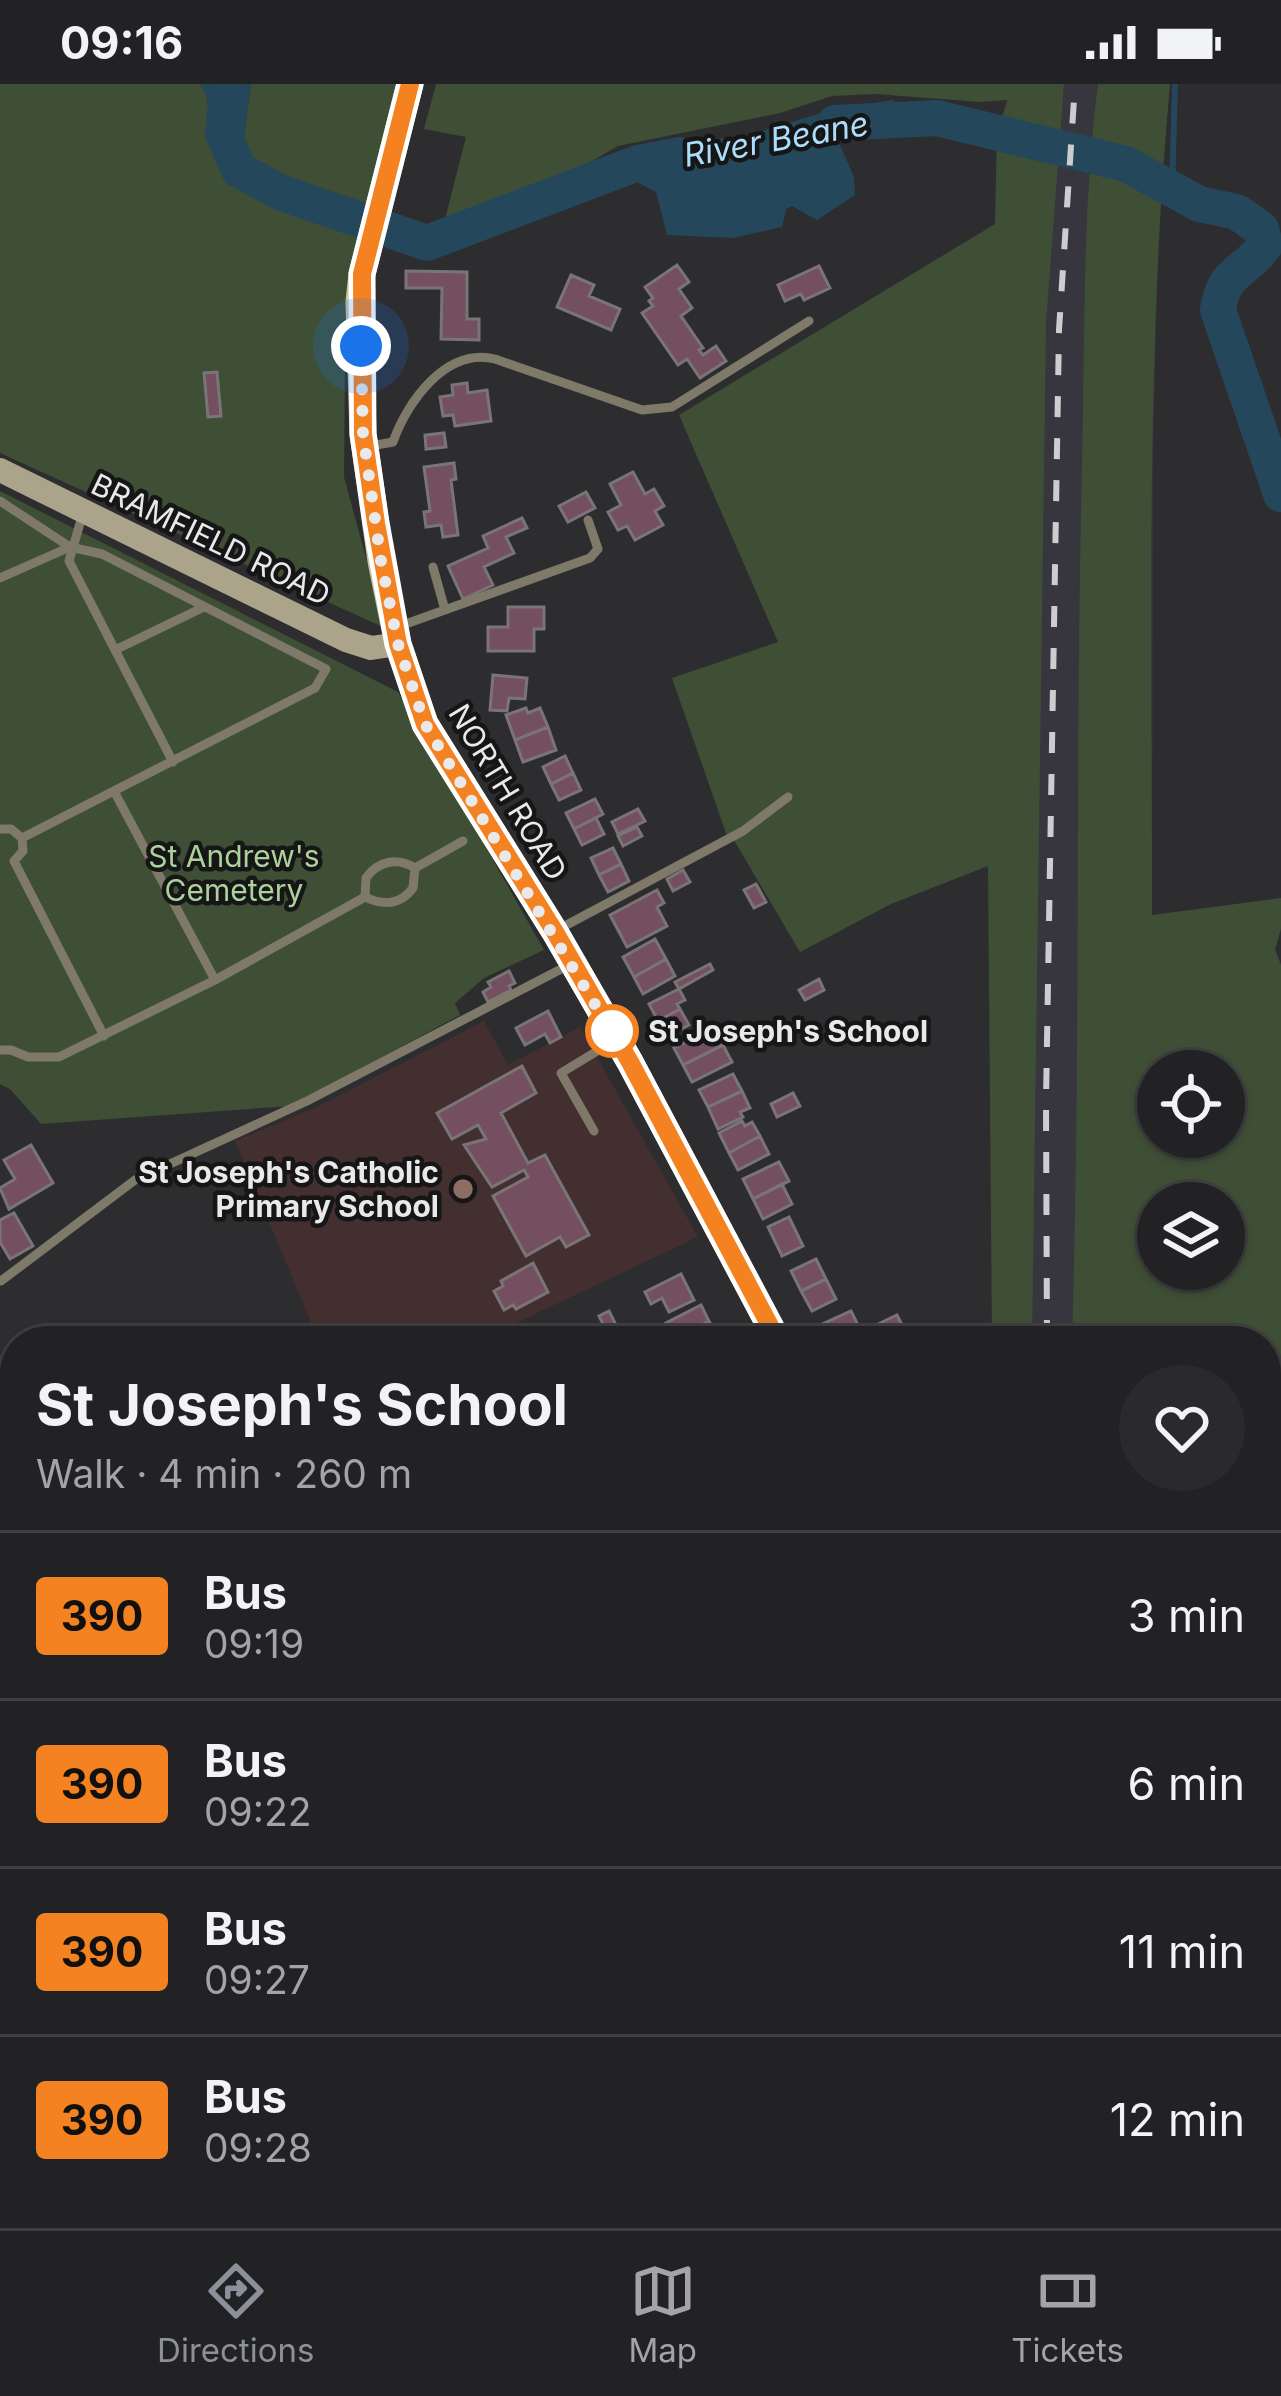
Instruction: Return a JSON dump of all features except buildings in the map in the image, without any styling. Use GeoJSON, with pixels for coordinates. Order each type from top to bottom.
{"type":"FeatureCollection","features":[{"type":"Feature","properties":{"kind":"main road","name":"NORTH ROAD"},"geometry":{"type":"LineString","coordinates":[[410,84],[367,252],[359,302],[365,446],[396,636],[425,724],[555,932],[770,1326]]}},
{"type":"Feature","properties":{"kind":"street","name":"BRAMFIELD ROAD"},"geometry":{"type":"LineString","coordinates":[[0,470],[346,640],[377,648],[396,636]]}},
{"type":"Feature","properties":{"kind":"lane"},"geometry":{"type":"LineString","coordinates":[[365,446],[392,442],[402,416],[422,391],[470,358],[495,359],[642,410],[655,410],[672,407],[809,321]]}},
{"type":"Feature","properties":{"kind":"lane"},"geometry":{"type":"LineString","coordinates":[[0,501],[70,547],[102,554],[326,669],[315,688],[22,838]]}},
{"type":"Feature","properties":{"kind":"lane"},"geometry":{"type":"LineString","coordinates":[[84,509],[69,561],[173,762]]}},
{"type":"Feature","properties":{"kind":"lane"},"geometry":{"type":"LineString","coordinates":[[396,636],[446,610],[590,558],[598,549],[588,520]]}},
{"type":"Feature","properties":{"kind":"lane"},"geometry":{"type":"LineString","coordinates":[[0,578],[70,547]]}},
{"type":"Feature","properties":{"kind":"lane"},"geometry":{"type":"LineString","coordinates":[[433,567],[446,610]]}},
{"type":"Feature","properties":{"kind":"lane"},"geometry":{"type":"LineString","coordinates":[[115,650],[204,607]]}},
{"type":"Feature","properties":{"kind":"lane"},"geometry":{"type":"LineString","coordinates":[[115,793],[215,980]]}},
{"type":"Feature","properties":{"kind":"lane"},"geometry":{"type":"LineString","coordinates":[[555,932],[743,831],[788,797]]}},
{"type":"Feature","properties":{"kind":"lane"},"geometry":{"type":"LineString","coordinates":[[0,829],[11,829],[22,838]]}},
{"type":"Feature","properties":{"kind":"lane"},"geometry":{"type":"LineString","coordinates":[[0,863],[14,862],[22,851],[22,838]]}},
{"type":"Feature","properties":{"kind":"lane"},"geometry":{"type":"LineString","coordinates":[[415,868],[463,841]]}},
{"type":"Feature","properties":{"kind":"lane"},"geometry":{"type":"LineString","coordinates":[[365,897],[366,878],[382,864],[400,861],[415,868]]}},
{"type":"Feature","properties":{"kind":"lane"},"geometry":{"type":"LineString","coordinates":[[14,862],[104,1036]]}},
{"type":"Feature","properties":{"kind":"lane"},"geometry":{"type":"LineString","coordinates":[[0,1050],[59,1058],[215,980],[365,897],[387,904],[398,901],[413,888],[415,868]]}},
{"type":"Feature","properties":{"kind":"lane"},"geometry":{"type":"LineString","coordinates":[[1,1281],[135,1180],[307,1101],[572,963]]}},
{"type":"Feature","properties":{"kind":"lane"},"geometry":{"type":"LineString","coordinates":[[594,1131],[561,1073],[616,1039]]}},
{"type":"Feature","properties":{"kind":"shaded area"},"geometry":{"type":"Polygon","coordinates":[[[1011,84],[1170,84],[1159,200],[1153,455],[1155,1050],[1137,1050],[1137,1158],[1158,1158],[1158,1182],[1137,1182],[1137,1290],[1161,1290],[1162,1326],[992,1326],[997,133],[1011,84]]]}},
{"type":"Feature","properties":{"kind":"shaded area","name":"St Joseph's Catholic Primary School"},"geometry":{"type":"Polygon","coordinates":[[[484,1021],[508,1065],[580,1027],[698,1237],[510,1326],[313,1326],[235,1141],[319,1106],[484,1021]]]}},
{"type":"Feature","properties":{"kind":"green space"},"geometry":{"type":"Polygon","coordinates":[[[0,84],[200,84],[206,92],[215,148],[238,181],[256,192],[307,208],[298,196],[300,188],[242,153],[251,84],[399,84],[358,248],[345,356],[344,477],[385,628],[0,453],[0,84]]]}},
{"type":"Feature","properties":{"kind":"green space"},"geometry":{"type":"Polygon","coordinates":[[[436,84],[1064,84],[1046,323],[1032,1326],[992,1326],[988,866],[891,904],[800,952],[727,836],[672,678],[778,642],[679,415],[995,224],[997,133],[1008,100],[832,96],[780,113],[618,146],[443,227],[466,137],[424,129],[436,84]]]}},
{"type":"Feature","properties":{"kind":"green space"},"geometry":{"type":"Polygon","coordinates":[[[1098,84],[1170,84],[1153,395],[1152,915],[1281,898],[1281,929],[1275,949],[1281,965],[1281,1326],[1072,1326],[1084,323],[1098,84]]]}},
{"type":"Feature","properties":{"kind":"green space","name":"St Andrew's Cemetery"},"geometry":{"type":"Polygon","coordinates":[[[0,491],[398,692],[544,950],[484,978],[455,1003],[460,1015],[290,1106],[41,1124],[0,1084],[0,491]]]}},
{"type":"Feature","properties":{"kind":"water"},"geometry":{"type":"Polygon","coordinates":[[[200,84],[251,84],[242,153],[225,161],[219,152],[200,84]]]}},
{"type":"Feature","properties":{"kind":"water"},"geometry":{"type":"Polygon","coordinates":[[[895,100],[875,127],[852,129],[839,143],[854,177],[855,195],[817,220],[792,206],[786,209],[782,227],[733,238],[667,235],[656,192],[631,179],[632,154],[746,136],[841,107],[895,100]]]}},
{"type":"Feature","properties":{"kind":"waterway","name":"River Beane"},"geometry":{"type":"LineString","coordinates":[[228,84],[223,133],[239,170],[282,193],[427,243],[638,163],[680,155]]}},
{"type":"Feature","properties":{"kind":"waterway"},"geometry":{"type":"LineString","coordinates":[[1172,191],[1175,84]]}},
{"type":"Feature","properties":{"kind":"waterway","name":"River Beane"},"geometry":{"type":"LineString","coordinates":[[835,123],[937,118],[1126,164],[1199,204],[1237,212],[1261,229],[1265,245],[1230,279],[1218,310],[1281,494]]}},
{"type":"Feature","properties":{"kind":"railway"},"geometry":{"type":"LineString","coordinates":[[1047,1326],[1046,1101],[1059,330],[1075,84]]}},
{"type":"Feature","properties":{"kind":"bus line","name":"390"},"geometry":{"type":"LineString","coordinates":[[410,84],[359,302],[363,434],[398,644],[425,724],[630,1062],[770,1326]]}},
{"type":"Feature","properties":{"kind":"place","name":"St Joseph's School"},"geometry":{"type":"Point","coordinates":[612,1031]}},
{"type":"Feature","properties":{"kind":"place","name":"St Joseph's Catholic Primary School"},"geometry":{"type":"Point","coordinates":[463,1189]}},
{"type":"Feature","properties":{"kind":"route"},"geometry":{"type":"LineString","coordinates":[[361,346],[363,434],[381,561],[398,644],[425,724],[616,1039],[612,1031]]}}]}
